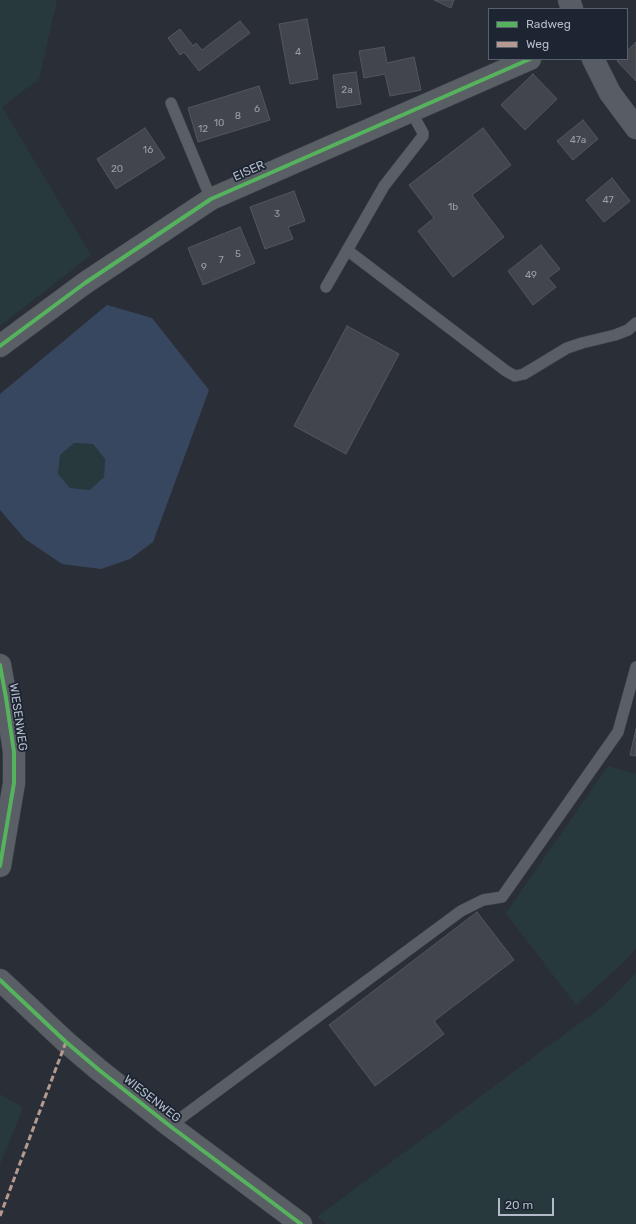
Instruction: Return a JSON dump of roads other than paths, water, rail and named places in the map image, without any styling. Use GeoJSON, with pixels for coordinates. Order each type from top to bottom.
{"type":"FeatureCollection","features":[{"type":"Feature","properties":{"kind":"main road"},"geometry":{"type":"LineString","coordinates":[[593,60],[610,93],[636,128]]}},
{"type":"Feature","properties":{"kind":"street","name":"EISER"},"geometry":{"type":"LineString","coordinates":[[0,346],[85,283],[211,199],[528,60]]}},
{"type":"Feature","properties":{"kind":"street","name":"WIESENWEG"},"geometry":{"type":"LineString","coordinates":[[0,665],[14,752],[14,783],[0,866]]}},
{"type":"Feature","properties":{"kind":"street","name":"WIESENWEG"},"geometry":{"type":"LineString","coordinates":[[0,980],[93,1066],[170,1126],[301,1224]]}},
{"type":"Feature","properties":{"kind":"lane"},"geometry":{"type":"LineString","coordinates":[[171,103],[211,199]]}},
{"type":"Feature","properties":{"kind":"lane"},"geometry":{"type":"LineString","coordinates":[[326,287],[384,186],[422,136],[423,133],[411,111]]}},
{"type":"Feature","properties":{"kind":"lane"},"geometry":{"type":"LineString","coordinates":[[347,250],[506,371],[515,376],[524,374],[567,348],[615,335],[628,330],[636,323]]}},
{"type":"Feature","properties":{"kind":"lane"},"geometry":{"type":"LineString","coordinates":[[170,1126],[461,911],[483,900],[502,897],[618,732],[636,667]]}},
{"type":"Feature","properties":{"kind":"water"},"geometry":{"type":"Polygon","coordinates":[[[107,305],[152,318],[209,390],[153,542],[130,559],[101,569],[62,564],[25,539],[0,510],[0,394],[107,305]],[[74,443],[60,455],[58,474],[70,488],[90,490],[104,477],[105,459],[93,444],[74,443]]]}}]}
